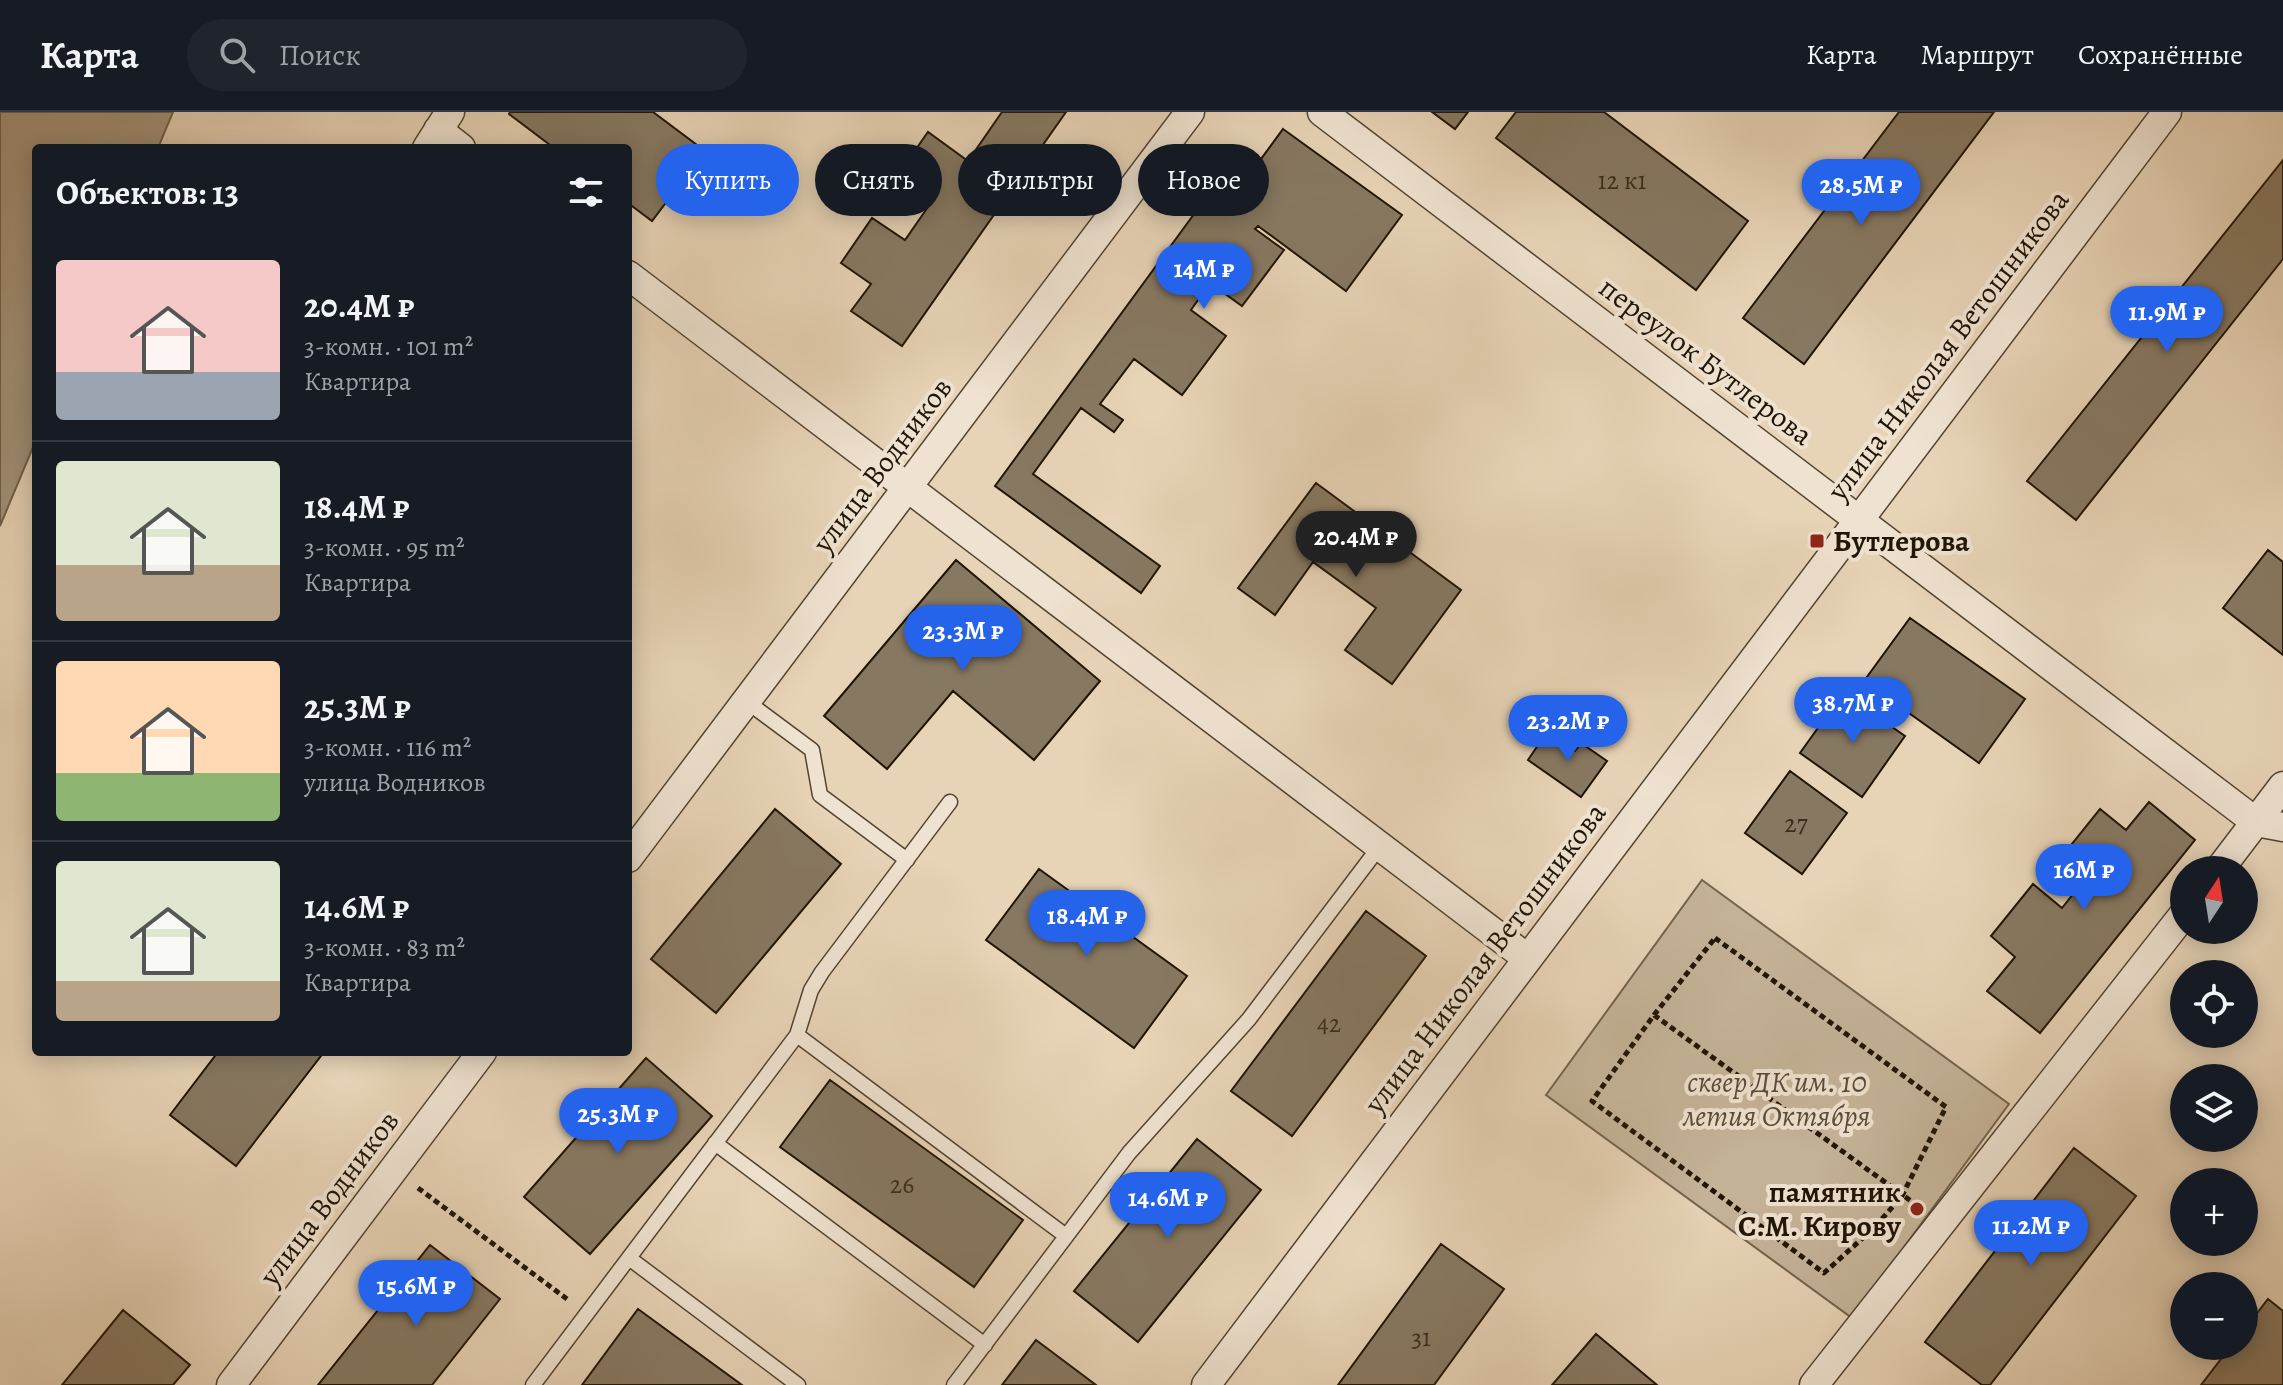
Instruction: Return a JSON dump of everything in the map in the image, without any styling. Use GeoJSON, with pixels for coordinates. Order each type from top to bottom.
{"type":"FeatureCollection","features":[{"type":"Feature","properties":{"kind":"street","name":"улица Водников"},"geometry":{"type":"LineString","coordinates":[[632,853],[1190,112]]}},
{"type":"Feature","properties":{"kind":"street","name":"переулок Бутлерова"},"geometry":{"type":"LineString","coordinates":[[1322,112],[1858,519],[2270,825]]}},
{"type":"Feature","properties":{"kind":"street","name":"улица Николая Ветошникова"},"geometry":{"type":"LineString","coordinates":[[1206,1385],[2167,112]]}},
{"type":"Feature","properties":{"kind":"street"},"geometry":{"type":"LineString","coordinates":[[438,130],[456,144]]}},
{"type":"Feature","properties":{"kind":"street"},"geometry":{"type":"LineString","coordinates":[[632,278],[1527,958]]}},
{"type":"Feature","properties":{"kind":"street"},"geometry":{"type":"LineString","coordinates":[[2235,856],[2270,825],[2283,786]]}},
{"type":"Feature","properties":{"kind":"street"},"geometry":{"type":"LineString","coordinates":[[1814,1385],[2170,932]]}},
{"type":"Feature","properties":{"kind":"street","name":"улица Водников"},"geometry":{"type":"LineString","coordinates":[[231,1385],[479,1056]]}},
{"type":"Feature","properties":{"kind":"lane"},"geometry":{"type":"LineString","coordinates":[[746,701],[812,750],[820,795],[907,860]]}},
{"type":"Feature","properties":{"kind":"lane"},"geometry":{"type":"LineString","coordinates":[[533,1385],[797,1035],[811,990],[950,802]]}},
{"type":"Feature","properties":{"kind":"lane"},"geometry":{"type":"LineString","coordinates":[[954,1385],[1129,1153],[1249,1019],[1380,846]]}},
{"type":"Feature","properties":{"kind":"lane"},"geometry":{"type":"LineString","coordinates":[[797,1035],[1066,1236]]}},
{"type":"Feature","properties":{"kind":"lane"},"geometry":{"type":"LineString","coordinates":[[715,1143],[985,1345]]}},
{"type":"Feature","properties":{"kind":"lane"},"geometry":{"type":"LineString","coordinates":[[629,1258],[798,1385]]}},
{"type":"Feature","properties":{"kind":"path"},"geometry":{"type":"LineString","coordinates":[[1715,938],[1946,1107],[1902,1196],[1875,1227],[1824,1273],[1592,1101],[1654,1015],[1715,938]]}},
{"type":"Feature","properties":{"kind":"path"},"geometry":{"type":"LineString","coordinates":[[1654,1015],[1902,1196],[1943,1221]]}},
{"type":"Feature","properties":{"kind":"path"},"geometry":{"type":"LineString","coordinates":[[411,1183],[587,1314]]}},
{"type":"Feature","properties":{"kind":"green space","name":"сквер ДК им. 10 летия Октября"},"geometry":{"type":"Polygon","coordinates":[[[1702,880],[2009,1104],[1852,1318],[1546,1095],[1702,880]]]}},
{"type":"Feature","properties":{"kind":"shaded area"},"geometry":{"type":"Polygon","coordinates":[[[0,112],[173,112],[160,144],[32,144],[32,450],[0,526],[0,112]]]}},
{"type":"Feature","properties":{"kind":"building"},"geometry":{"type":"Polygon","coordinates":[[[510,112],[653,112],[696,144],[656,144],[656,216],[652,221],[632,206],[632,144],[549,144],[510,112]]]}},
{"type":"Feature","properties":{"kind":"building"},"geometry":{"type":"Polygon","coordinates":[[[1002,112],[1066,112],[1044,144],[980,144],[1002,112]]]}},
{"type":"Feature","properties":{"kind":"building"},"geometry":{"type":"Polygon","coordinates":[[[1432,112],[1468,112],[1455,129],[1432,112]]]}},
{"type":"Feature","properties":{"kind":"building"},"geometry":{"type":"Polygon","coordinates":[[[1516,112],[1604,112],[1748,221],[1696,290],[1496,138],[1516,112]]]}},
{"type":"Feature","properties":{"kind":"building"},"geometry":{"type":"Polygon","coordinates":[[[1899,112],[1994,112],[1804,364],[1743,318],[1899,112]]]}},
{"type":"Feature","properties":{"kind":"building"},"geometry":{"type":"Polygon","coordinates":[[[1283,129],[1402,215],[1346,291],[1258,226],[1255,229],[1284,250],[1242,306],[1210,283],[1191,310],[1226,336],[1182,395],[1134,359],[1100,404],[1123,420],[1114,432],[1081,408],[1033,474],[1160,566],[1141,593],[995,486],[1193,216],[1269,216],[1269,148],[1283,129]]]}},
{"type":"Feature","properties":{"kind":"building"},"geometry":{"type":"Polygon","coordinates":[[[928,132],[958,154],[958,216],[993,216],[902,346],[851,311],[871,284],[841,263],[872,218],[905,240],[922,216],[942,216],[942,144],[920,144],[928,132]]]}},
{"type":"Feature","properties":{"kind":"building"},"geometry":{"type":"Polygon","coordinates":[[[2283,160],[2283,259],[2076,520],[2027,481],[2283,160]]]}},
{"type":"Feature","properties":{"kind":"building"},"geometry":{"type":"Polygon","coordinates":[[[1316,483],[1461,590],[1392,684],[1345,650],[1376,608],[1313,562],[1275,615],[1238,588],[1316,483]]]}},
{"type":"Feature","properties":{"kind":"building"},"geometry":{"type":"Polygon","coordinates":[[[2268,550],[2283,562],[2283,655],[2223,608],[2268,550]]]}},
{"type":"Feature","properties":{"kind":"building"},"geometry":{"type":"Polygon","coordinates":[[[956,560],[1100,681],[1034,760],[953,691],[887,769],[824,716],[956,560]]]}},
{"type":"Feature","properties":{"kind":"building"},"geometry":{"type":"Polygon","coordinates":[[[1910,618],[2025,699],[1979,763],[1864,681],[1910,618]]]}},
{"type":"Feature","properties":{"kind":"building"},"geometry":{"type":"Polygon","coordinates":[[[1843,693],[1905,736],[1862,797],[1800,753],[1843,693]]]}},
{"type":"Feature","properties":{"kind":"building"},"geometry":{"type":"Polygon","coordinates":[[[1547,732],[1575,751],[1581,743],[1607,761],[1581,797],[1528,760],[1547,732]]]}},
{"type":"Feature","properties":{"kind":"building"},"geometry":{"type":"Polygon","coordinates":[[[1790,771],[1847,813],[1802,874],[1745,833],[1790,771]]]}},
{"type":"Feature","properties":{"kind":"building"},"geometry":{"type":"Polygon","coordinates":[[[2149,802],[2195,840],[2182,856],[2170,856],[2170,871],[2040,1033],[1987,991],[2015,957],[1991,936],[2033,884],[2062,908],[2092,870],[2067,850],[2100,809],[2126,830],[2149,802]]]}},
{"type":"Feature","properties":{"kind":"building"},"geometry":{"type":"Polygon","coordinates":[[[775,809],[841,864],[716,1013],[651,959],[775,809]]]}},
{"type":"Feature","properties":{"kind":"building"},"geometry":{"type":"Polygon","coordinates":[[[1039,869],[1187,976],[1134,1048],[986,940],[1039,869]]]}},
{"type":"Feature","properties":{"kind":"building"},"geometry":{"type":"Polygon","coordinates":[[[1366,911],[1426,956],[1292,1136],[1231,1091],[1366,911]]]}},
{"type":"Feature","properties":{"kind":"building"},"geometry":{"type":"Polygon","coordinates":[[[215,1056],[321,1056],[236,1166],[170,1115],[215,1056]]]}},
{"type":"Feature","properties":{"kind":"building"},"geometry":{"type":"Polygon","coordinates":[[[646,1058],[712,1116],[590,1254],[524,1197],[646,1058]]]}},
{"type":"Feature","properties":{"kind":"building"},"geometry":{"type":"Polygon","coordinates":[[[830,1080],[1023,1220],[974,1287],[780,1147],[830,1080]]]}},
{"type":"Feature","properties":{"kind":"building"},"geometry":{"type":"Polygon","coordinates":[[[1197,1139],[1261,1190],[1138,1342],[1074,1291],[1197,1139]]]}},
{"type":"Feature","properties":{"kind":"building"},"geometry":{"type":"Polygon","coordinates":[[[2074,1148],[2136,1196],[1990,1385],[1982,1385],[1925,1342],[2074,1148]]]}},
{"type":"Feature","properties":{"kind":"building"},"geometry":{"type":"Polygon","coordinates":[[[1441,1244],[1504,1289],[1434,1385],[1338,1385],[1441,1244]]]}},
{"type":"Feature","properties":{"kind":"building"},"geometry":{"type":"Polygon","coordinates":[[[430,1245],[500,1299],[432,1385],[318,1385],[430,1245]]]}},
{"type":"Feature","properties":{"kind":"building"},"geometry":{"type":"Polygon","coordinates":[[[2268,1299],[2283,1311],[2283,1385],[2201,1385],[2220,1360],[2258,1360],[2258,1312],[2268,1299]]]}},
{"type":"Feature","properties":{"kind":"building"},"geometry":{"type":"Polygon","coordinates":[[[638,1309],[742,1385],[582,1385],[638,1309]]]}},
{"type":"Feature","properties":{"kind":"building"},"geometry":{"type":"Polygon","coordinates":[[[123,1310],[190,1365],[173,1385],[62,1385],[123,1310]]]}},
{"type":"Feature","properties":{"kind":"building"},"geometry":{"type":"Polygon","coordinates":[[[1596,1334],[1657,1385],[1552,1385],[1596,1334]]]}},
{"type":"Feature","properties":{"kind":"building"},"geometry":{"type":"Polygon","coordinates":[[[1036,1340],[1096,1385],[1002,1385],[1036,1340]]]}},
{"type":"Feature","properties":{"kind":"place","name":"Бутлерова"},"geometry":{"type":"Point","coordinates":[1817,541]}},
{"type":"Feature","properties":{"kind":"place","name":"памятник С.М. Кирову"},"geometry":{"type":"Point","coordinates":[1917,1209]}}]}
